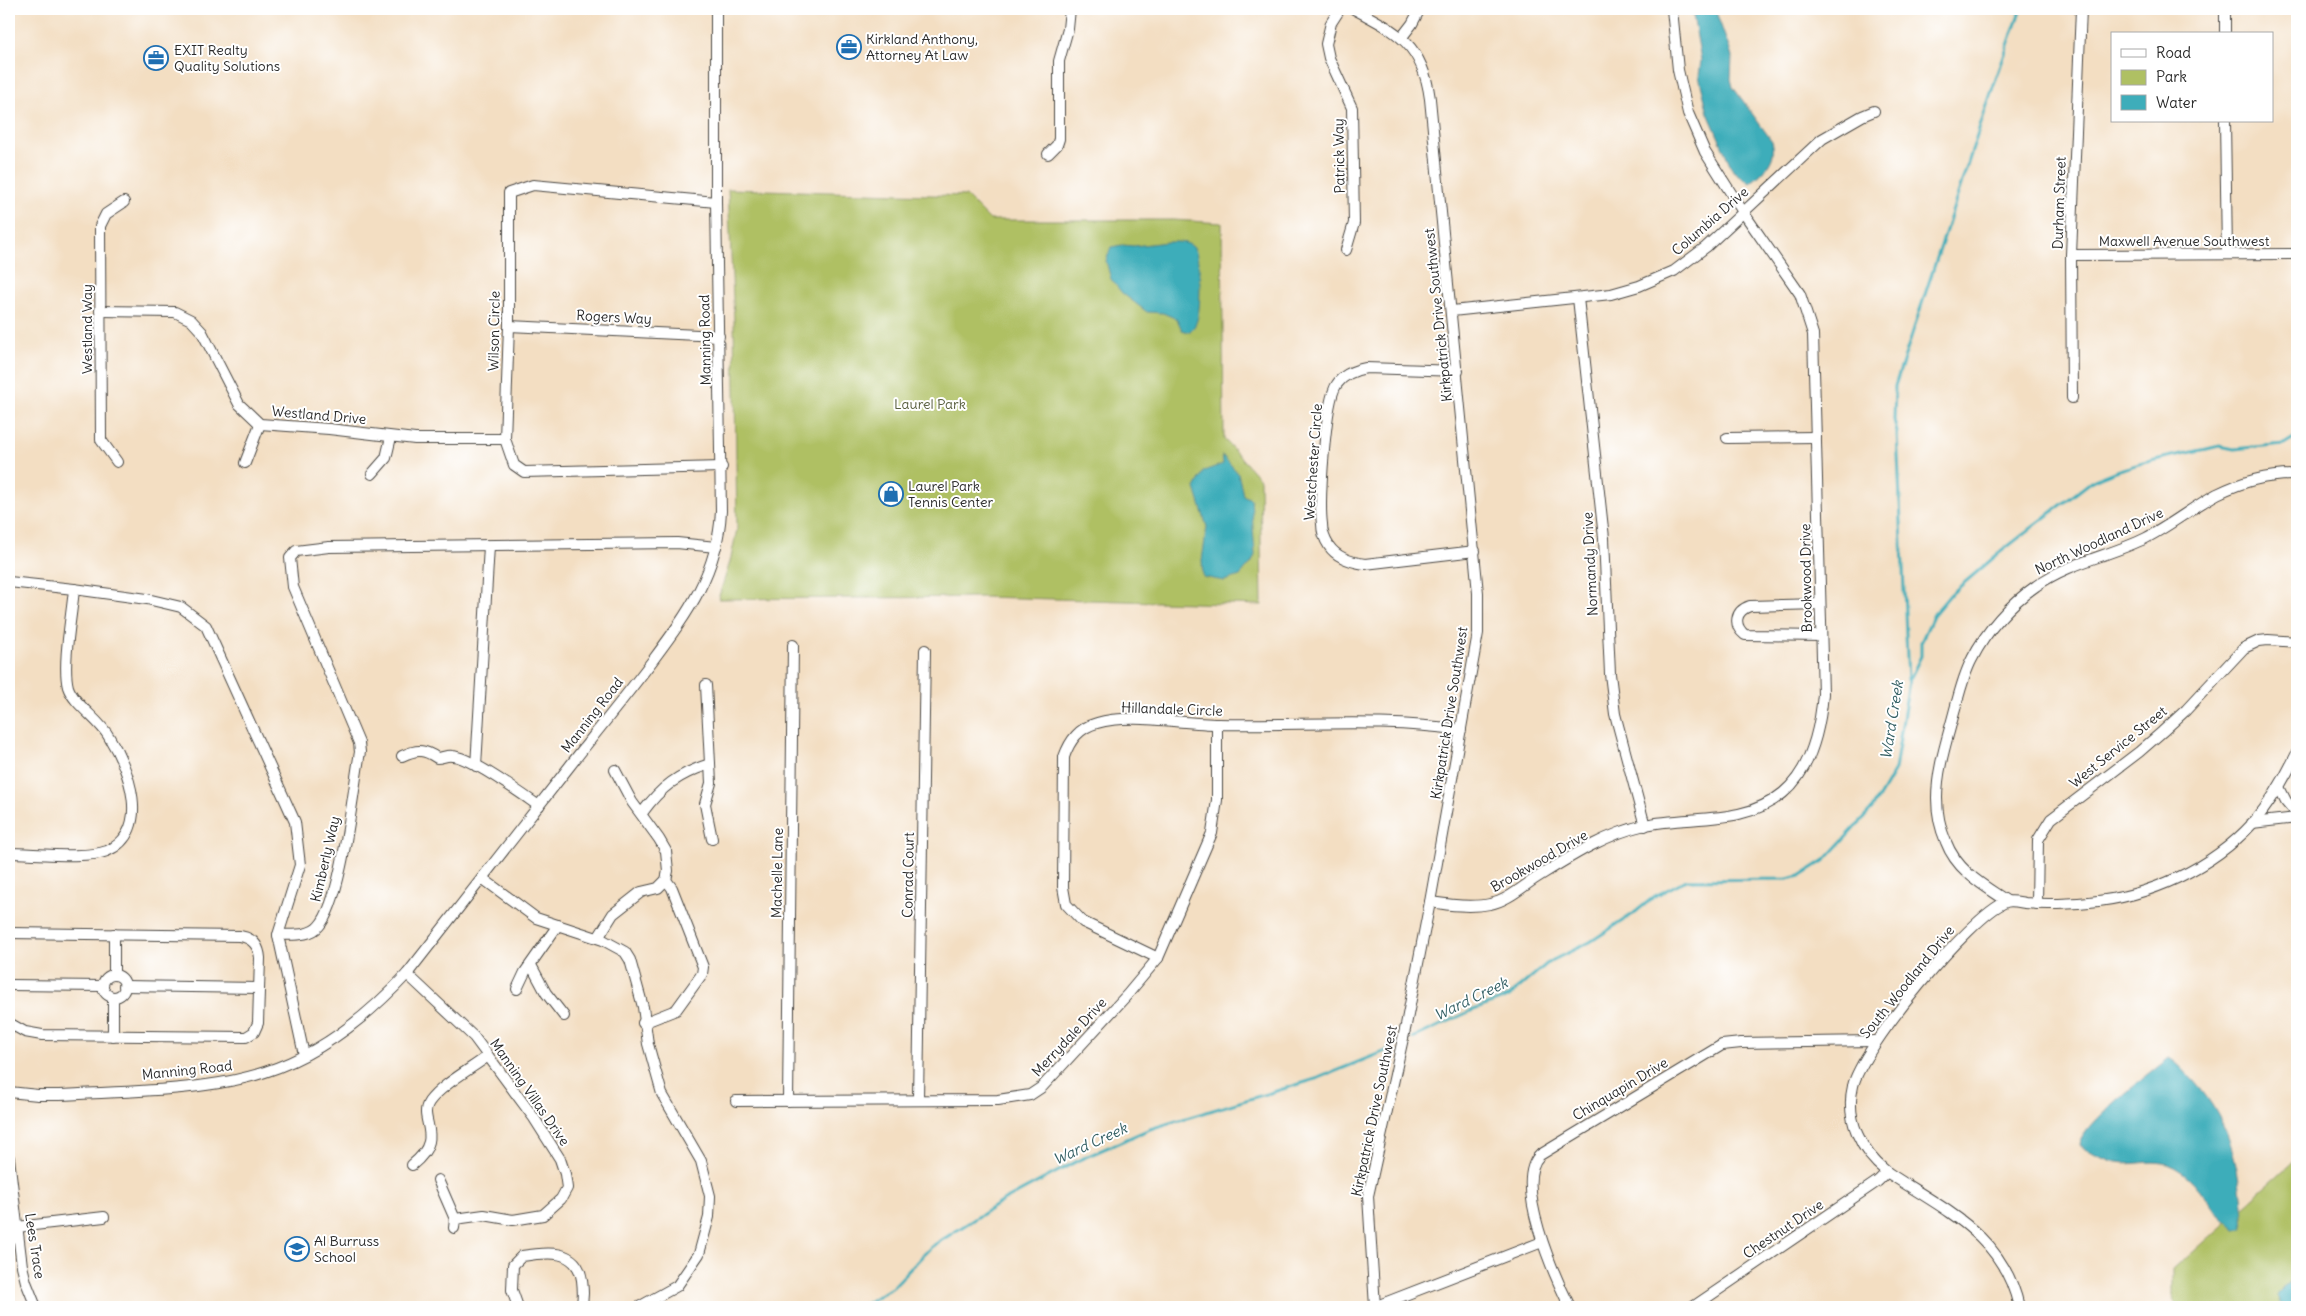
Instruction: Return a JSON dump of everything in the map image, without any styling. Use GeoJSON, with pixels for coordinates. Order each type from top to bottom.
{"type":"FeatureCollection","features":[{"type":"Feature","properties":{"kind":"street","name":"Manning Road"},"geometry":{"type":"LineString","coordinates":[[9,1092],[59,1095],[219,1083],[263,1073],[304,1055],[361,1019],[407,974],[686,616],[706,577],[716,547],[721,518],[722,467],[716,202],[716,9]]}},
{"type":"Feature","properties":{"kind":"street"},"geometry":{"type":"LineString","coordinates":[[1048,154],[1057,145],[1059,139],[1059,61],[1068,29],[1070,9]]}},
{"type":"Feature","properties":{"kind":"street","name":"Patrick Way"},"geometry":{"type":"LineString","coordinates":[[1340,9],[1331,23],[1326,44],[1329,58],[1352,108],[1354,223],[1346,250]]}},
{"type":"Feature","properties":{"kind":"street","name":"Kirkpatrick Drive Southwest"},"geometry":{"type":"LineString","coordinates":[[1354,9],[1402,36],[1421,64],[1429,90],[1458,372],[1478,593],[1478,633],[1430,902],[1406,1025],[1368,1196],[1375,1307]]}},
{"type":"Feature","properties":{"kind":"street"},"geometry":{"type":"LineString","coordinates":[[1402,36],[1412,24],[1420,9]]}},
{"type":"Feature","properties":{"kind":"street","name":"Brookwood Drive"},"geometry":{"type":"LineString","coordinates":[[1430,902],[1460,906],[1492,904],[1512,894],[1575,854],[1597,843],[1645,826],[1734,816],[1751,812],[1784,792],[1796,778],[1812,749],[1821,715],[1823,694],[1813,334],[1800,294],[1743,212],[1705,152],[1688,113],[1678,70],[1672,9]]}},
{"type":"Feature","properties":{"kind":"street","name":"Durham Street"},"geometry":{"type":"LineString","coordinates":[[2072,398],[2071,255],[2081,9]]}},
{"type":"Feature","properties":{"kind":"street"},"geometry":{"type":"LineString","coordinates":[[2225,9],[2225,32]]}},
{"type":"Feature","properties":{"kind":"street","name":"Columbia Drive"},"geometry":{"type":"LineString","coordinates":[[1452,311],[1611,294],[1639,286],[1674,270],[1706,247],[1822,139],[1874,111]]}},
{"type":"Feature","properties":{"kind":"street"},"geometry":{"type":"LineString","coordinates":[[2225,122],[2227,254]]}},
{"type":"Feature","properties":{"kind":"street","name":"Wilson Circle"},"geometry":{"type":"LineString","coordinates":[[716,202],[533,185],[509,193],[505,439],[514,465],[524,472],[722,467]]}},
{"type":"Feature","properties":{"kind":"street","name":"Westland Way"},"geometry":{"type":"LineString","coordinates":[[117,462],[101,440],[100,226],[106,214],[124,202]]}},
{"type":"Feature","properties":{"kind":"street","name":"Maxwell Avenue Southwest"},"geometry":{"type":"LineString","coordinates":[[2071,255],[2297,254]]}},
{"type":"Feature","properties":{"kind":"street","name":"Normandy Drive"},"geometry":{"type":"LineString","coordinates":[[1578,298],[1604,538],[1607,640],[1615,714],[1645,826]]}},
{"type":"Feature","properties":{"kind":"street","name":"Westland Drive"},"geometry":{"type":"LineString","coordinates":[[100,310],[175,312],[191,320],[202,332],[239,404],[260,424],[329,429],[391,437],[505,439]]}},
{"type":"Feature","properties":{"kind":"street","name":"Rogers Way"},"geometry":{"type":"LineString","coordinates":[[508,326],[719,336]]}},
{"type":"Feature","properties":{"kind":"street","name":"Westchester Circle"},"geometry":{"type":"LineString","coordinates":[[1458,372],[1366,368],[1354,370],[1337,384],[1332,394],[1328,422],[1322,526],[1329,546],[1341,557],[1352,562],[1365,564],[1474,552]]}},
{"type":"Feature","properties":{"kind":"street"},"geometry":{"type":"LineString","coordinates":[[245,463],[260,424]]}},
{"type":"Feature","properties":{"kind":"street"},"geometry":{"type":"LineString","coordinates":[[372,474],[386,458],[391,437]]}},
{"type":"Feature","properties":{"kind":"street"},"geometry":{"type":"LineString","coordinates":[[1727,438],[1816,437]]}},
{"type":"Feature","properties":{"kind":"street","name":"North Woodland Drive"},"geometry":{"type":"LineString","coordinates":[[2007,901],[1976,881],[1963,870],[1953,857],[1939,823],[1937,797],[1942,760],[1963,682],[1971,660],[1990,629],[2036,586],[2057,573],[2146,538],[2216,495],[2230,489],[2257,480],[2297,475]]}},
{"type":"Feature","properties":{"kind":"street"},"geometry":{"type":"LineString","coordinates":[[476,766],[489,546],[677,543],[716,547]]}},
{"type":"Feature","properties":{"kind":"street","name":"Kimberly Way"},"geometry":{"type":"LineString","coordinates":[[9,582],[147,599],[182,606],[206,626],[295,822],[300,865],[278,935],[302,934],[319,926],[330,906],[344,845],[360,752],[359,743],[293,587],[290,558],[296,552],[329,547],[489,546]]}},
{"type":"Feature","properties":{"kind":"street"},"geometry":{"type":"LineString","coordinates":[[9,853],[87,854],[107,851],[120,842],[131,826],[134,810],[132,790],[109,736],[86,711],[69,688],[66,671],[74,589]]}},
{"type":"Feature","properties":{"kind":"street"},"geometry":{"type":"LineString","coordinates":[[1820,604],[1750,606],[1743,608],[1737,622],[1738,627],[1745,635],[1821,636]]}},
{"type":"Feature","properties":{"kind":"street","name":"West Service Street"},"geometry":{"type":"LineString","coordinates":[[2037,904],[2038,840],[2050,819],[2162,732],[2186,710],[2244,648],[2268,640],[2297,642]]}},
{"type":"Feature","properties":{"kind":"street","name":"Machelle Lane"},"geometry":{"type":"LineString","coordinates":[[788,1101],[793,645]]}},
{"type":"Feature","properties":{"kind":"street","name":"Conrad Court"},"geometry":{"type":"LineString","coordinates":[[918,1099],[925,650]]}},
{"type":"Feature","properties":{"kind":"street"},"geometry":{"type":"LineString","coordinates":[[706,685],[711,783],[705,804],[712,839]]}},
{"type":"Feature","properties":{"kind":"street","name":"Hillandale Circle"},"geometry":{"type":"LineString","coordinates":[[1158,958],[1083,922],[1066,904],[1064,886],[1064,757],[1069,744],[1078,733],[1098,722],[1128,720],[1217,724],[1402,724],[1461,730]]}},
{"type":"Feature","properties":{"kind":"street","name":"Merrydale Drive"},"geometry":{"type":"LineString","coordinates":[[736,1101],[998,1100],[1030,1096],[1054,1076],[1158,958],[1212,833],[1217,791],[1217,724]]}},
{"type":"Feature","properties":{"kind":"street"},"geometry":{"type":"LineString","coordinates":[[402,756],[414,750],[421,750],[437,758],[451,755],[461,758],[507,783],[539,806]]}},
{"type":"Feature","properties":{"kind":"street"},"geometry":{"type":"LineString","coordinates":[[2007,901],[2037,904],[2090,902],[2115,898],[2163,884],[2218,854],[2252,823],[2279,787],[2297,753]]}},
{"type":"Feature","properties":{"kind":"street"},"geometry":{"type":"LineString","coordinates":[[642,813],[654,796],[680,775],[710,764]]}},
{"type":"Feature","properties":{"kind":"street"},"geometry":{"type":"LineString","coordinates":[[598,938],[613,914],[641,892],[658,888],[666,880],[668,866],[666,852],[642,813],[632,802],[615,770]]}},
{"type":"Feature","properties":{"kind":"street"},"geometry":{"type":"LineString","coordinates":[[2279,787],[2286,801],[2297,814]]}},
{"type":"Feature","properties":{"kind":"street"},"geometry":{"type":"LineString","coordinates":[[2252,823],[2297,818]]}},
{"type":"Feature","properties":{"kind":"street"},"geometry":{"type":"LineString","coordinates":[[482,878],[527,912],[558,925],[598,938],[625,952],[630,960],[643,1007],[643,1023],[662,1094],[701,1161],[710,1196],[706,1231],[699,1254],[677,1286],[639,1307]]}},
{"type":"Feature","properties":{"kind":"street"},"geometry":{"type":"LineString","coordinates":[[643,1023],[676,1010],[702,974],[703,967],[672,888],[666,880]]}},
{"type":"Feature","properties":{"kind":"street","name":"South Woodland Drive"},"geometry":{"type":"LineString","coordinates":[[2007,901],[1983,917],[1959,939],[1876,1041],[1857,1072],[1852,1092],[1851,1110],[1855,1129],[1864,1149],[1877,1164],[1963,1221],[1983,1238],[1998,1256],[2008,1274],[2018,1307]]}},
{"type":"Feature","properties":{"kind":"street"},"geometry":{"type":"LineString","coordinates":[[517,989],[520,979],[558,925]]}},
{"type":"Feature","properties":{"kind":"street"},"geometry":{"type":"LineString","coordinates":[[9,933],[247,937],[254,942],[259,950],[258,1023],[254,1032],[246,1037],[42,1035],[25,1032],[9,1023]]}},
{"type":"Feature","properties":{"kind":"street"},"geometry":{"type":"LineString","coordinates":[[114,934],[114,975]]}},
{"type":"Feature","properties":{"kind":"street"},"geometry":{"type":"LineString","coordinates":[[278,935],[304,1055]]}},
{"type":"Feature","properties":{"kind":"street"},"geometry":{"type":"LineString","coordinates":[[531,965],[546,992],[564,1016]]}},
{"type":"Feature","properties":{"kind":"street","name":"Manning Villas Drive"},"geometry":{"type":"LineString","coordinates":[[407,974],[474,1037],[534,1118],[560,1159],[565,1174],[566,1188],[561,1199],[543,1215],[513,1220],[484,1216],[455,1224],[438,1180]]}},
{"type":"Feature","properties":{"kind":"street"},"geometry":{"type":"LineString","coordinates":[[114,975],[123,980],[124,986],[120,995],[113,997],[108,995],[103,986],[104,980],[114,975]]}},
{"type":"Feature","properties":{"kind":"street"},"geometry":{"type":"LineString","coordinates":[[9,984],[103,986]]}},
{"type":"Feature","properties":{"kind":"street"},"geometry":{"type":"LineString","coordinates":[[124,986],[259,988]]}},
{"type":"Feature","properties":{"kind":"street"},"geometry":{"type":"LineString","coordinates":[[113,997],[113,1036]]}},
{"type":"Feature","properties":{"kind":"street","name":"Chinquapin Drive"},"geometry":{"type":"LineString","coordinates":[[1570,1307],[1542,1242],[1533,1208],[1531,1172],[1537,1158],[1546,1150],[1713,1048],[1732,1043],[1876,1041]]}},
{"type":"Feature","properties":{"kind":"street"},"geometry":{"type":"LineString","coordinates":[[412,1165],[421,1158],[428,1147],[431,1133],[426,1111],[429,1102],[488,1056]]}},
{"type":"Feature","properties":{"kind":"street","name":"Lees Trace"},"geometry":{"type":"LineString","coordinates":[[9,1158],[26,1282],[36,1307]]}},
{"type":"Feature","properties":{"kind":"street","name":"Chestnut Drive"},"geometry":{"type":"LineString","coordinates":[[1693,1307],[1878,1181],[1887,1172]]}},
{"type":"Feature","properties":{"kind":"street"},"geometry":{"type":"LineString","coordinates":[[17,1227],[104,1216]]}},
{"type":"Feature","properties":{"kind":"street"},"geometry":{"type":"LineString","coordinates":[[1375,1307],[1542,1242]]}},
{"type":"Feature","properties":{"kind":"street"},"geometry":{"type":"LineString","coordinates":[[518,1307],[512,1290],[513,1265],[522,1256],[550,1253],[569,1256],[577,1264],[581,1275],[584,1297],[581,1307]]}},
{"type":"Feature","properties":{"kind":"green space","name":"Laurel Park"},"geometry":{"type":"Polygon","coordinates":[[[728,189],[966,196],[990,220],[1173,220],[1222,223],[1224,439],[1260,479],[1262,605],[984,597],[718,599],[730,562],[737,529],[734,321],[728,189]]]}},
{"type":"Feature","properties":{"kind":"green space"},"geometry":{"type":"Polygon","coordinates":[[[2297,1159],[2297,1307],[2179,1307],[2173,1301],[2173,1270],[2297,1159]]]}},
{"type":"Feature","properties":{"kind":"water"},"geometry":{"type":"Polygon","coordinates":[[[1692,9],[1715,9],[1732,56],[1731,79],[1733,87],[1772,141],[1773,154],[1769,165],[1750,183],[1733,171],[1708,113],[1699,76],[1701,60],[1692,9]]]}},
{"type":"Feature","properties":{"kind":"water"},"geometry":{"type":"Polygon","coordinates":[[[1167,242],[1188,244],[1196,252],[1200,294],[1196,323],[1189,332],[1182,330],[1177,319],[1163,313],[1147,312],[1122,293],[1111,279],[1106,261],[1111,247],[1167,242]]]}},
{"type":"Feature","properties":{"kind":"water"},"geometry":{"type":"Polygon","coordinates":[[[1222,455],[1238,473],[1243,495],[1251,499],[1255,555],[1252,562],[1240,576],[1224,581],[1203,577],[1202,560],[1207,527],[1195,488],[1204,471],[1223,464],[1222,455]]]}},
{"type":"Feature","properties":{"kind":"water"},"geometry":{"type":"Polygon","coordinates":[[[2169,1058],[2192,1079],[2206,1096],[2226,1131],[2237,1168],[2244,1230],[2236,1230],[2214,1209],[2194,1183],[2175,1167],[2161,1163],[2123,1164],[2112,1162],[2079,1145],[2083,1136],[2104,1112],[2169,1058]]]}},
{"type":"Feature","properties":{"kind":"water"},"geometry":{"type":"Polygon","coordinates":[[[2297,1278],[2297,1307],[2285,1307],[2279,1304],[2276,1296],[2283,1285],[2297,1278]]]}},
{"type":"Feature","properties":{"kind":"waterway"},"geometry":{"type":"LineString","coordinates":[[1908,680],[1897,432],[1894,420],[1895,386],[1993,87],[2021,9]]}},
{"type":"Feature","properties":{"kind":"waterway","name":"Ward Creek"},"geometry":{"type":"LineString","coordinates":[[1413,1038],[1471,1011],[1508,997],[1549,962],[1590,942],[1633,914],[1655,896],[1686,880],[1787,879],[1800,876],[1825,860],[1872,809],[1895,770],[1909,681],[1921,656],[1921,642],[1934,614],[1950,595],[1998,554],[2092,481],[2107,474],[2138,464],[2220,446],[2234,449],[2284,444],[2297,436]]}},
{"type":"Feature","properties":{"kind":"waterway","name":"Ward Creek"},"geometry":{"type":"LineString","coordinates":[[860,1307],[893,1287],[931,1247],[1001,1202],[1081,1159],[1150,1129],[1316,1079],[1388,1050]]}},
{"type":"Feature","properties":{"kind":"place","name":"Kirkland Anthony, Attorney At Law"},"geometry":{"type":"Point","coordinates":[849,47]}},
{"type":"Feature","properties":{"kind":"place","name":"EXIT Realty Quality Solutions"},"geometry":{"type":"Point","coordinates":[156,58]}},
{"type":"Feature","properties":{"kind":"place","name":"Laurel Park Tennis Center"},"geometry":{"type":"Point","coordinates":[891,494]}},
{"type":"Feature","properties":{"kind":"place","name":"Al Burruss School"},"geometry":{"type":"Point","coordinates":[297,1249]}}]}
